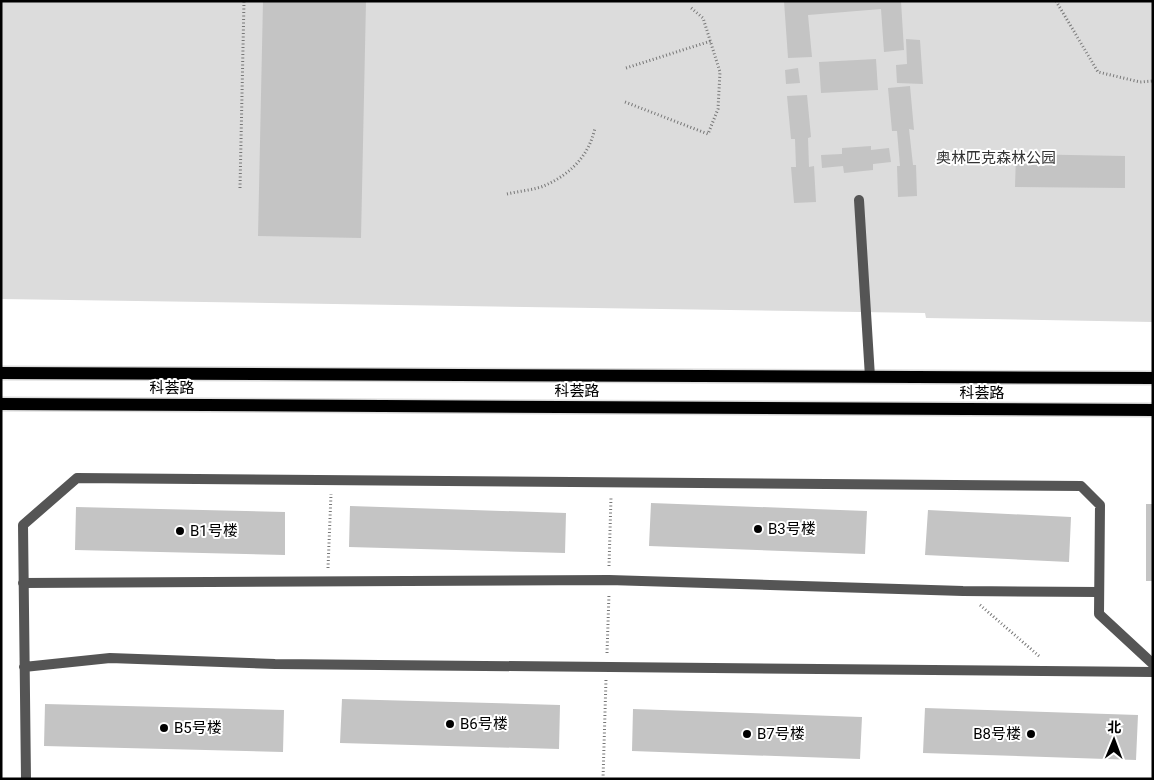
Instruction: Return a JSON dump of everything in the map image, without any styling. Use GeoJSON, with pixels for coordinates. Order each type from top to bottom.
{"type":"FeatureCollection","features":[{"type":"Feature","properties":{"kind":"main road","name":"科荟路"},"geometry":{"type":"LineString","coordinates":[[1,373],[1153,378]]}},
{"type":"Feature","properties":{"kind":"main road","name":"科荟路"},"geometry":{"type":"LineString","coordinates":[[1,404],[1153,410]]}},
{"type":"Feature","properties":{"kind":"street"},"geometry":{"type":"LineString","coordinates":[[859,200],[870,377]]}},
{"type":"Feature","properties":{"kind":"street"},"geometry":{"type":"LineString","coordinates":[[26,779],[23,526],[77,478],[1081,486],[1100,505],[1098,614],[1153,664]]}},
{"type":"Feature","properties":{"kind":"street"},"geometry":{"type":"LineString","coordinates":[[24,583],[609,580],[963,591],[1099,592]]}},
{"type":"Feature","properties":{"kind":"street"},"geometry":{"type":"LineString","coordinates":[[24,667],[110,658],[275,664],[1153,672]]}},
{"type":"Feature","properties":{"kind":"path"},"geometry":{"type":"LineString","coordinates":[[240,188],[244,1]]}},
{"type":"Feature","properties":{"kind":"path"},"geometry":{"type":"LineString","coordinates":[[1056,1],[1098,72],[1140,82],[1153,81]]}},
{"type":"Feature","properties":{"kind":"path"},"geometry":{"type":"LineString","coordinates":[[625,102],[708,134],[718,109],[720,72],[712,41],[703,18],[690,7]]}},
{"type":"Feature","properties":{"kind":"path"},"geometry":{"type":"LineString","coordinates":[[626,68],[712,41]]}},
{"type":"Feature","properties":{"kind":"path"},"geometry":{"type":"LineString","coordinates":[[507,194],[545,186],[568,171],[586,155],[595,128]]}},
{"type":"Feature","properties":{"kind":"path"},"geometry":{"type":"LineString","coordinates":[[328,581],[331,480]]}},
{"type":"Feature","properties":{"kind":"path"},"geometry":{"type":"LineString","coordinates":[[603,779],[612,483]]}},
{"type":"Feature","properties":{"kind":"path"},"geometry":{"type":"LineString","coordinates":[[963,591],[1057,671]]}},
{"type":"Feature","properties":{"kind":"green space","name":"奥林匹克森林公园"},"geometry":{"type":"Polygon","coordinates":[[[1,1],[1153,1],[1153,322],[926,318],[925,313],[1,299],[1,1]]]}},
{"type":"Feature","properties":{"kind":"building"},"geometry":{"type":"Polygon","coordinates":[[[263,1],[366,1],[361,238],[258,236],[263,1]]]}},
{"type":"Feature","properties":{"kind":"building"},"geometry":{"type":"Polygon","coordinates":[[[784,1],[901,1],[904,50],[884,52],[881,9],[808,15],[812,57],[788,58],[784,1]]]}},
{"type":"Feature","properties":{"kind":"building"},"geometry":{"type":"Polygon","coordinates":[[[906,39],[920,40],[923,84],[897,83],[896,65],[907,64],[906,39]]]}},
{"type":"Feature","properties":{"kind":"building"},"geometry":{"type":"Polygon","coordinates":[[[876,59],[878,90],[821,93],[819,62],[876,59]]]}},
{"type":"Feature","properties":{"kind":"building"},"geometry":{"type":"Polygon","coordinates":[[[798,68],[800,83],[786,84],[785,70],[798,68]]]}},
{"type":"Feature","properties":{"kind":"building"},"geometry":{"type":"Polygon","coordinates":[[[910,86],[914,130],[909,129],[913,165],[916,165],[917,196],[898,197],[897,166],[900,166],[897,131],[892,131],[888,88],[910,86]]]}},
{"type":"Feature","properties":{"kind":"building"},"geometry":{"type":"Polygon","coordinates":[[[807,95],[811,137],[808,138],[809,167],[814,166],[816,202],[794,203],[791,167],[796,167],[795,139],[791,139],[787,96],[807,95]]]}},
{"type":"Feature","properties":{"kind":"building"},"geometry":{"type":"Polygon","coordinates":[[[871,146],[871,150],[889,148],[891,162],[873,164],[873,170],[844,173],[843,166],[822,168],[821,155],[842,154],[842,148],[871,146]]]}},
{"type":"Feature","properties":{"kind":"building"},"geometry":{"type":"Polygon","coordinates":[[[1016,154],[1125,156],[1125,188],[1015,187],[1016,154]]]}},
{"type":"Feature","properties":{"kind":"building","name":"B3号楼"},"geometry":{"type":"Polygon","coordinates":[[[651,503],[867,511],[865,554],[649,546],[651,503]]]}},
{"type":"Feature","properties":{"kind":"building"},"geometry":{"type":"Polygon","coordinates":[[[1146,504],[1153,504],[1153,581],[1146,581],[1146,504]]]}},
{"type":"Feature","properties":{"kind":"building"},"geometry":{"type":"Polygon","coordinates":[[[350,506],[566,513],[565,553],[349,547],[350,506]]]}},
{"type":"Feature","properties":{"kind":"building","name":"B1号楼"},"geometry":{"type":"Polygon","coordinates":[[[76,507],[285,512],[285,555],[75,550],[76,507]]]}},
{"type":"Feature","properties":{"kind":"building"},"geometry":{"type":"Polygon","coordinates":[[[928,510],[1071,517],[1069,562],[925,555],[928,510]]]}},
{"type":"Feature","properties":{"kind":"building","name":"B6号楼"},"geometry":{"type":"Polygon","coordinates":[[[342,699],[560,705],[559,749],[340,743],[342,699]]]}},
{"type":"Feature","properties":{"kind":"building","name":"B5号楼"},"geometry":{"type":"Polygon","coordinates":[[[45,704],[284,710],[283,752],[44,746],[45,704]]]}},
{"type":"Feature","properties":{"kind":"building","name":"B8号楼"},"geometry":{"type":"Polygon","coordinates":[[[925,708],[1138,715],[1136,760],[923,753],[925,708]]]}},
{"type":"Feature","properties":{"kind":"building","name":"B7号楼"},"geometry":{"type":"Polygon","coordinates":[[[633,709],[862,717],[860,759],[632,751],[633,709]]]}},
{"type":"Feature","properties":{"kind":"place","name":"B3号楼"},"geometry":{"type":"Point","coordinates":[758,529]}},
{"type":"Feature","properties":{"kind":"place","name":"B1号楼"},"geometry":{"type":"Point","coordinates":[180,531]}},
{"type":"Feature","properties":{"kind":"place","name":"B6号楼"},"geometry":{"type":"Point","coordinates":[450,724]}},
{"type":"Feature","properties":{"kind":"place","name":"B5号楼"},"geometry":{"type":"Point","coordinates":[164,728]}},
{"type":"Feature","properties":{"kind":"place","name":"B7号楼"},"geometry":{"type":"Point","coordinates":[747,734]}},
{"type":"Feature","properties":{"kind":"place","name":"B8号楼"},"geometry":{"type":"Point","coordinates":[1031,734]}}]}
